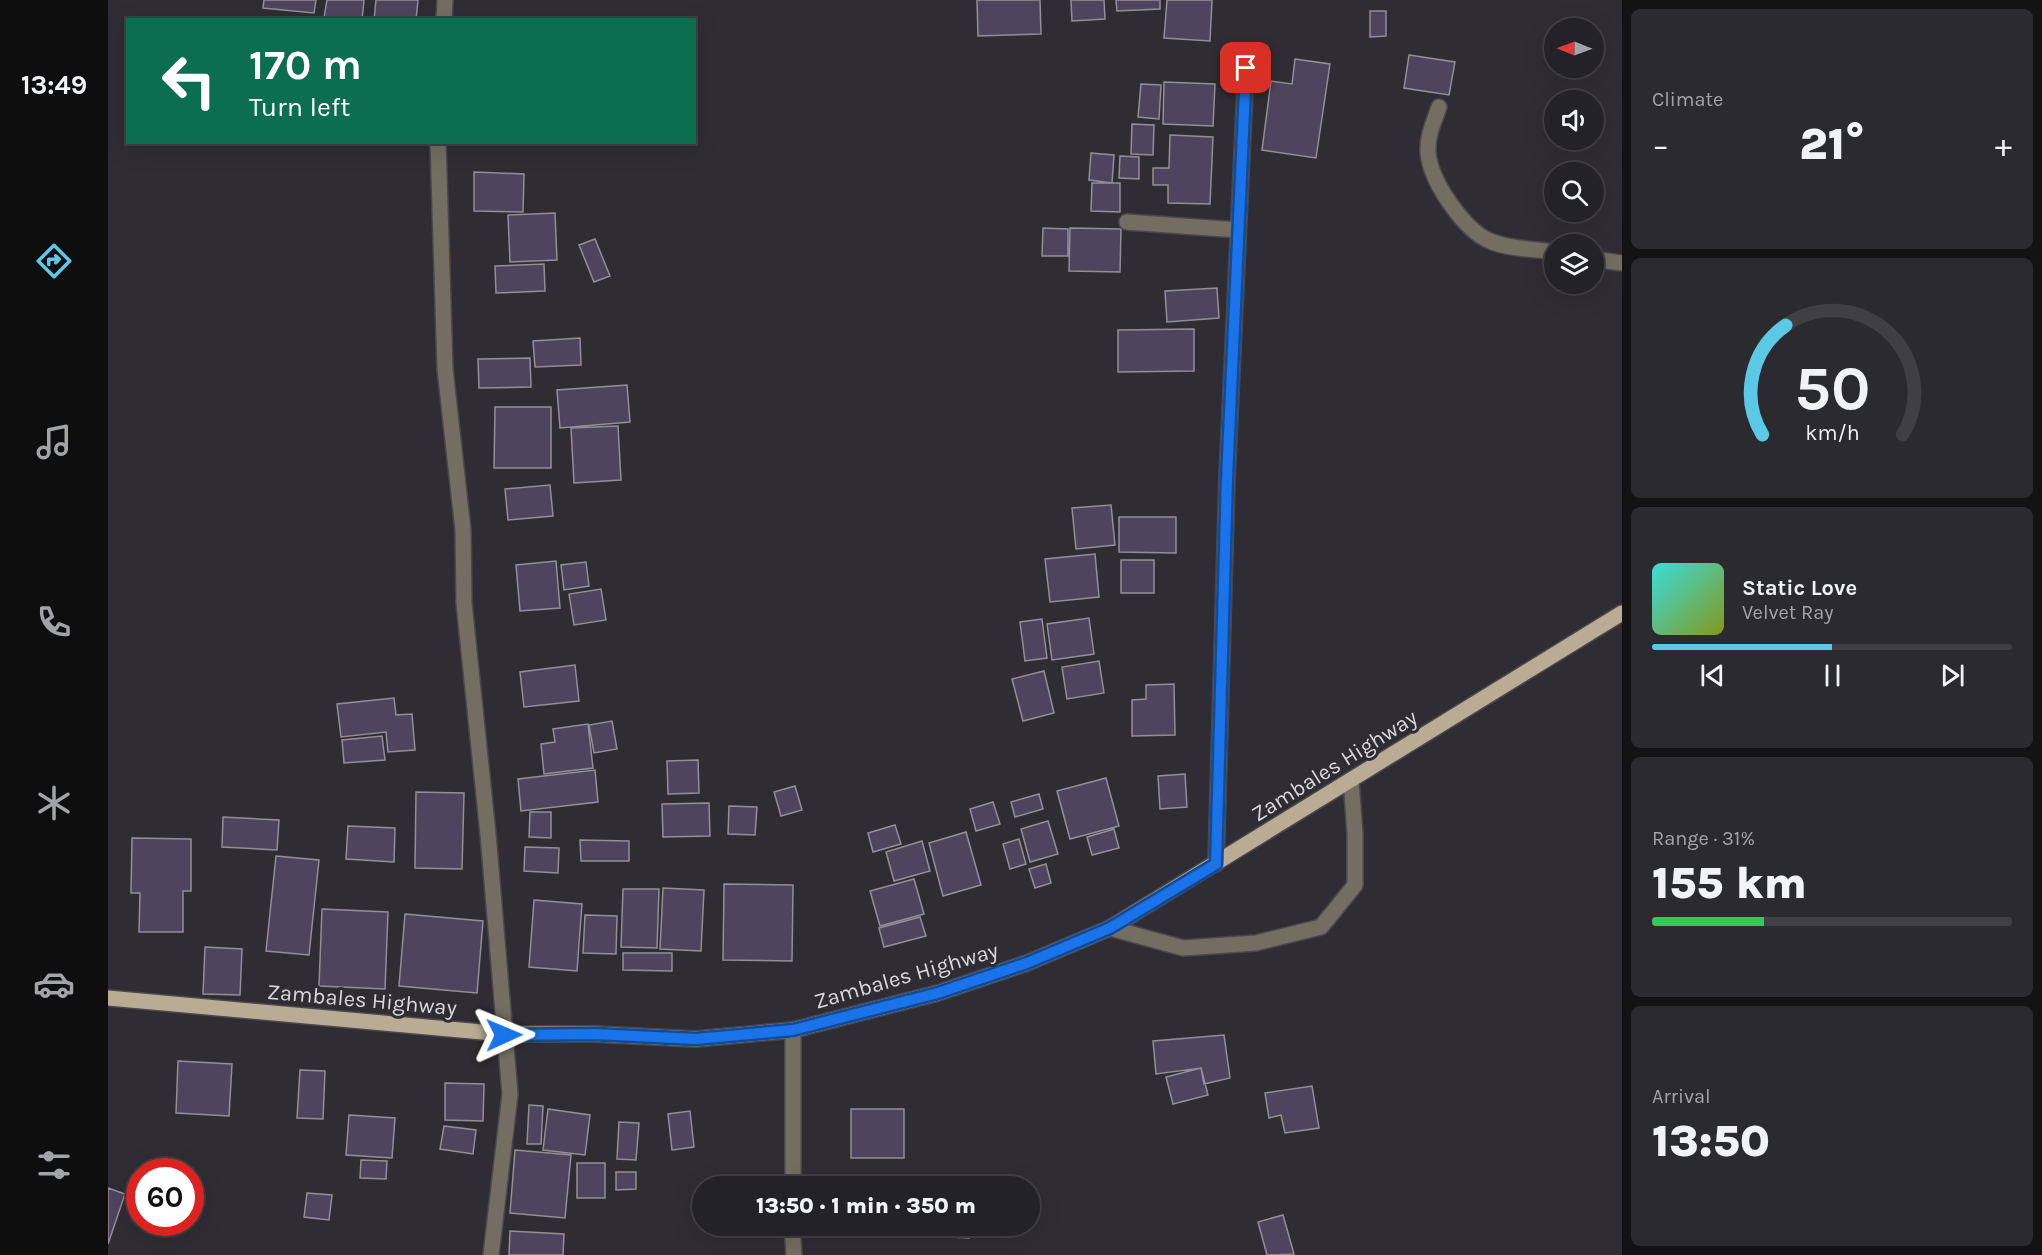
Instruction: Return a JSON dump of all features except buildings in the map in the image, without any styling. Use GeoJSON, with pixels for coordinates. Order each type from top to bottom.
{"type":"FeatureCollection","features":[{"type":"Feature","properties":{"kind":"main road","name":"Zambales Highway"},"geometry":{"type":"LineString","coordinates":[[108,998],[504,1035],[594,1034],[696,1039],[793,1030],[938,993],[1027,963],[1110,928],[1622,613]]}},
{"type":"Feature","properties":{"kind":"street"},"geometry":{"type":"LineString","coordinates":[[444,18],[445,0]]}},
{"type":"Feature","properties":{"kind":"street"},"geometry":{"type":"LineString","coordinates":[[1216,864],[1227,478],[1246,68]]}},
{"type":"Feature","properties":{"kind":"street"},"geometry":{"type":"LineString","coordinates":[[1439,107],[1428,138],[1428,154],[1436,176],[1460,218],[1476,234],[1492,242],[1544,250]]}},
{"type":"Feature","properties":{"kind":"street"},"geometry":{"type":"LineString","coordinates":[[438,144],[446,369],[463,530],[464,603],[488,834],[510,1094],[491,1255]]}},
{"type":"Feature","properties":{"kind":"street"},"geometry":{"type":"LineString","coordinates":[[1127,222],[1238,230]]}},
{"type":"Feature","properties":{"kind":"street"},"geometry":{"type":"LineString","coordinates":[[1604,261],[1622,263]]}},
{"type":"Feature","properties":{"kind":"street"},"geometry":{"type":"LineString","coordinates":[[1110,928],[1183,948],[1256,943],[1321,927],[1354,885],[1355,834],[1351,780]]}},
{"type":"Feature","properties":{"kind":"street"},"geometry":{"type":"LineString","coordinates":[[793,1030],[793,1176]]}},
{"type":"Feature","properties":{"kind":"street"},"geometry":{"type":"LineString","coordinates":[[793,1236],[794,1255]]}},
{"type":"Feature","properties":{"kind":"route"},"geometry":{"type":"LineString","coordinates":[[504,1035],[594,1034],[696,1039],[793,1030],[860,1014],[938,993],[1027,963],[1110,928],[1216,864],[1227,478],[1246,68]]}}]}
